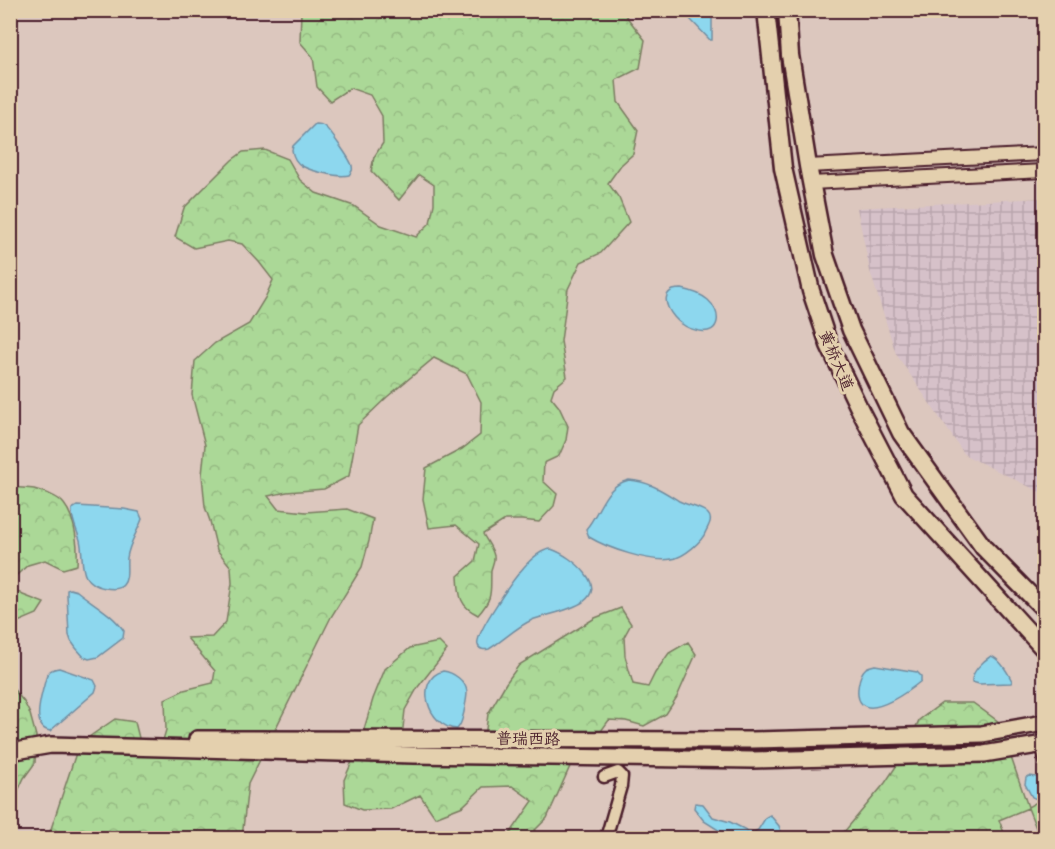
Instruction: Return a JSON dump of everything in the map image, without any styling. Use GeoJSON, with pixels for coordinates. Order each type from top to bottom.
{"type":"FeatureCollection","features":[{"type":"Feature","properties":{"kind":"highway","name":"黄桥大道"},"geometry":{"type":"LineString","coordinates":[[766,10],[783,168],[811,291],[829,345],[904,495],[1044,649]]}},
{"type":"Feature","properties":{"kind":"highway","name":"黄桥大道"},"geometry":{"type":"LineString","coordinates":[[787,10],[790,55],[825,255],[851,330],[901,433],[984,548],[1044,609]]}},
{"type":"Feature","properties":{"kind":"main road","name":"普瑞西路"},"geometry":{"type":"LineString","coordinates":[[10,743],[46,739],[752,740],[982,734],[1044,723]]}},
{"type":"Feature","properties":{"kind":"main road","name":"普瑞西路"},"geometry":{"type":"LineString","coordinates":[[10,752],[51,745],[413,755],[752,760],[984,754],[1042,744]]}},
{"type":"Feature","properties":{"kind":"street"},"geometry":{"type":"LineString","coordinates":[[809,174],[1044,154]]}},
{"type":"Feature","properties":{"kind":"street"},"geometry":{"type":"LineString","coordinates":[[809,174],[1044,171]]}},
{"type":"Feature","properties":{"kind":"street"},"geometry":{"type":"LineString","coordinates":[[604,777],[618,772],[622,776],[606,838]]}},
{"type":"Feature","properties":{"kind":"lane"},"geometry":{"type":"LineString","coordinates":[[1042,744],[1044,767]]}},
{"type":"Feature","properties":{"kind":"shaded area"},"geometry":{"type":"Polygon","coordinates":[[[1044,198],[1044,494],[965,455],[896,354],[870,271],[857,208],[1044,198]]]}},
{"type":"Feature","properties":{"kind":"green space"},"geometry":{"type":"Polygon","coordinates":[[[301,11],[622,11],[645,40],[640,68],[616,80],[618,102],[638,130],[633,154],[621,165],[608,183],[619,198],[629,222],[601,253],[581,262],[568,289],[561,341],[567,377],[554,388],[551,397],[559,407],[568,426],[566,440],[559,456],[544,463],[543,481],[557,494],[554,506],[539,522],[505,520],[483,534],[494,558],[490,594],[487,603],[478,615],[467,608],[461,599],[458,576],[475,561],[479,544],[456,525],[429,528],[423,499],[426,468],[462,449],[480,435],[481,402],[467,374],[434,358],[387,397],[358,425],[349,476],[324,489],[268,496],[278,509],[306,512],[347,509],[373,519],[362,567],[331,617],[248,784],[242,838],[48,838],[76,753],[86,739],[115,719],[135,722],[140,742],[161,747],[166,730],[165,699],[184,690],[213,683],[215,671],[187,638],[212,637],[226,622],[232,583],[231,567],[217,550],[205,507],[202,475],[205,445],[192,395],[195,361],[215,343],[249,324],[273,280],[242,244],[228,241],[194,248],[175,237],[184,208],[243,152],[265,150],[288,159],[300,180],[316,193],[354,206],[381,225],[416,237],[430,223],[434,204],[434,185],[419,175],[399,200],[371,171],[374,157],[383,143],[382,116],[370,95],[350,88],[330,101],[317,87],[313,57],[300,42],[301,11]]]}},
{"type":"Feature","properties":{"kind":"green space"},"geometry":{"type":"Polygon","coordinates":[[[11,487],[42,491],[64,504],[74,525],[77,565],[63,569],[45,560],[28,565],[11,580],[11,487]]]}},
{"type":"Feature","properties":{"kind":"green space"},"geometry":{"type":"Polygon","coordinates":[[[10,586],[23,595],[44,603],[37,614],[11,625],[10,586]]]}},
{"type":"Feature","properties":{"kind":"green space"},"geometry":{"type":"Polygon","coordinates":[[[621,608],[631,624],[624,637],[625,656],[633,684],[648,687],[669,653],[688,642],[696,654],[677,697],[666,714],[644,726],[626,721],[609,720],[601,731],[612,757],[572,762],[547,818],[527,838],[507,838],[533,801],[512,786],[483,787],[463,806],[435,817],[420,795],[391,809],[362,810],[345,803],[344,780],[359,746],[385,669],[410,648],[439,642],[447,650],[418,687],[405,710],[402,737],[414,748],[424,751],[442,751],[485,737],[488,714],[519,665],[595,618],[621,608]]]}},
{"type":"Feature","properties":{"kind":"green space"},"geometry":{"type":"Polygon","coordinates":[[[11,686],[30,714],[36,736],[35,763],[24,778],[11,806],[11,686]]]}},
{"type":"Feature","properties":{"kind":"green space"},"geometry":{"type":"Polygon","coordinates":[[[942,703],[973,703],[999,722],[1028,807],[1044,798],[1044,838],[1040,838],[1028,808],[999,820],[1006,838],[839,838],[885,783],[903,756],[919,720],[942,703]]]}},
{"type":"Feature","properties":{"kind":"water"},"geometry":{"type":"Polygon","coordinates":[[[689,11],[712,11],[712,40],[690,19],[689,11]]]}},
{"type":"Feature","properties":{"kind":"water"},"geometry":{"type":"Polygon","coordinates":[[[315,124],[325,127],[344,152],[352,166],[349,175],[339,176],[318,172],[302,166],[295,159],[293,146],[315,124]]]}},
{"type":"Feature","properties":{"kind":"water"},"geometry":{"type":"Polygon","coordinates":[[[682,289],[699,294],[713,305],[717,322],[712,330],[699,331],[688,328],[671,313],[666,303],[668,293],[682,289]]]}},
{"type":"Feature","properties":{"kind":"water"},"geometry":{"type":"Polygon","coordinates":[[[629,480],[649,484],[679,501],[706,512],[710,522],[701,540],[682,555],[663,560],[629,554],[589,537],[586,529],[603,500],[613,488],[629,480]]]}},
{"type":"Feature","properties":{"kind":"water"},"geometry":{"type":"Polygon","coordinates":[[[77,506],[139,512],[142,519],[128,553],[126,579],[119,588],[110,589],[96,585],[86,576],[80,540],[72,517],[72,509],[77,506]]]}},
{"type":"Feature","properties":{"kind":"water"},"geometry":{"type":"Polygon","coordinates":[[[551,549],[582,569],[591,584],[591,593],[576,606],[532,620],[489,649],[480,648],[478,639],[482,630],[512,582],[533,558],[551,549]]]}},
{"type":"Feature","properties":{"kind":"water"},"geometry":{"type":"Polygon","coordinates":[[[67,590],[77,591],[114,619],[124,631],[123,638],[98,657],[89,659],[84,657],[71,641],[67,595],[67,590]]]}},
{"type":"Feature","properties":{"kind":"water"},"geometry":{"type":"Polygon","coordinates":[[[991,656],[998,660],[1012,681],[1011,683],[979,684],[972,682],[975,671],[991,656]]]}},
{"type":"Feature","properties":{"kind":"water"},"geometry":{"type":"Polygon","coordinates":[[[875,665],[917,672],[921,676],[921,681],[892,700],[875,707],[868,707],[862,704],[858,696],[858,685],[863,671],[875,665]]]}},
{"type":"Feature","properties":{"kind":"water"},"geometry":{"type":"Polygon","coordinates":[[[59,668],[94,680],[97,686],[95,692],[50,731],[41,725],[39,707],[47,675],[51,670],[59,668]]]}},
{"type":"Feature","properties":{"kind":"water"},"geometry":{"type":"Polygon","coordinates":[[[443,671],[458,678],[466,688],[464,712],[457,729],[438,720],[428,702],[429,683],[434,676],[443,671]]]}},
{"type":"Feature","properties":{"kind":"water"},"geometry":{"type":"Polygon","coordinates":[[[1029,776],[1044,778],[1044,798],[1039,800],[1032,797],[1025,784],[1029,776]]]}},
{"type":"Feature","properties":{"kind":"water"},"geometry":{"type":"Polygon","coordinates":[[[695,803],[703,804],[713,817],[754,832],[770,815],[782,834],[779,838],[731,838],[704,821],[694,808],[695,803]]]}}]}
